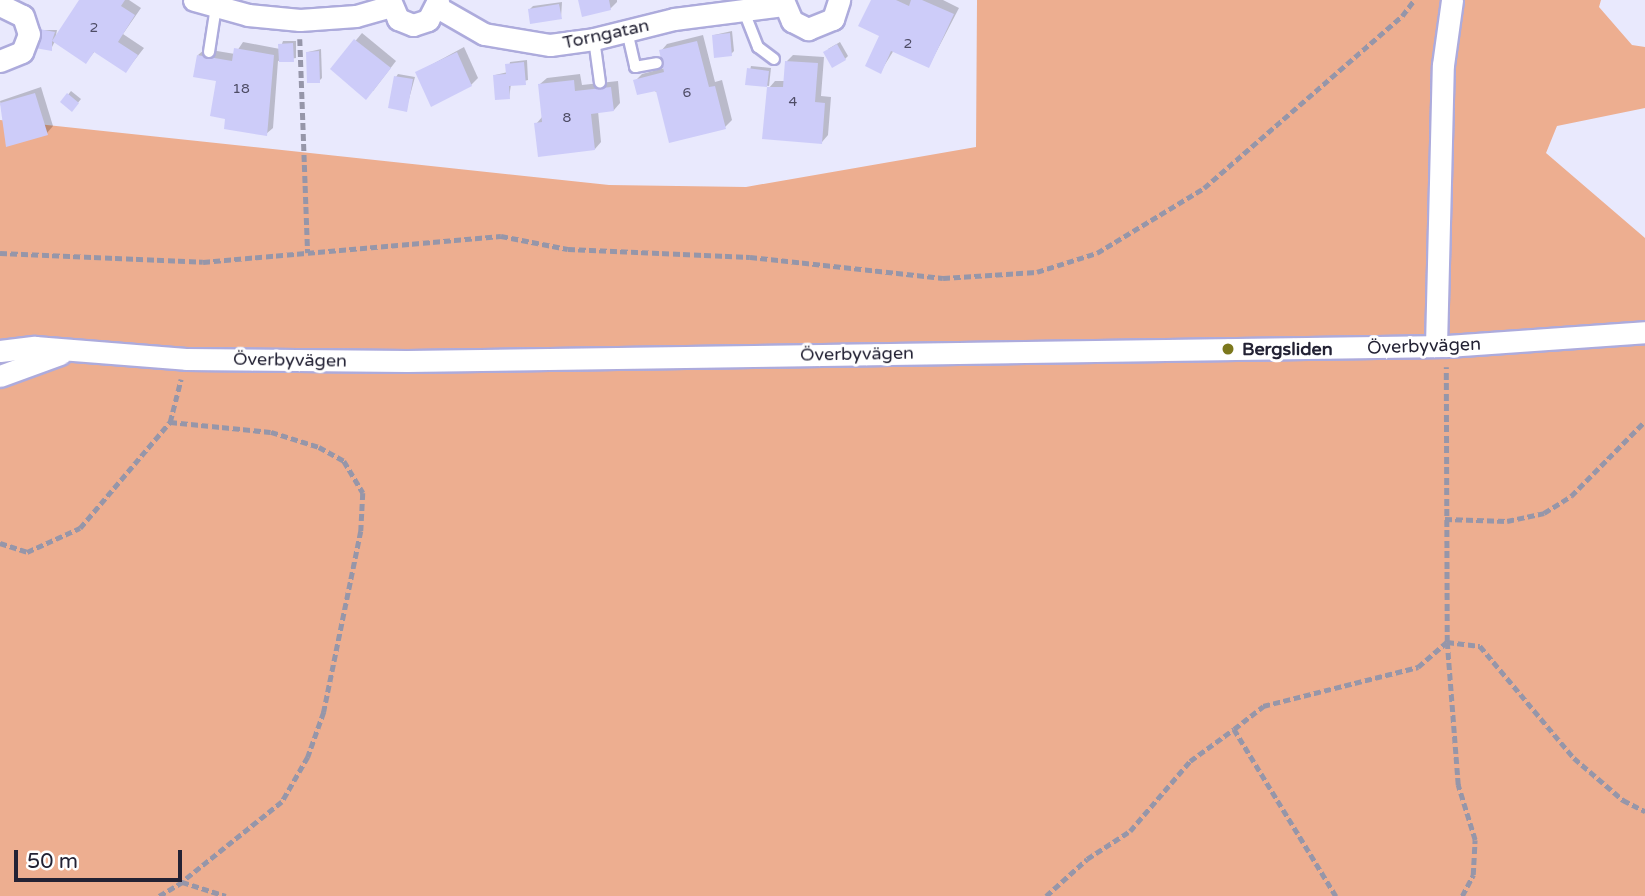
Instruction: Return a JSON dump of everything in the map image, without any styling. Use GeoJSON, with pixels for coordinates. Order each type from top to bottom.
{"type":"FeatureCollection","features":[{"type":"Feature","properties":{"kind":"street"},"geometry":{"type":"LineString","coordinates":[[194,0],[216,7],[300,20],[356,16],[390,3],[398,19],[413,24],[428,20],[438,4]]}},
{"type":"Feature","properties":{"kind":"street","name":"Torngatan"},"geometry":{"type":"LineString","coordinates":[[438,4],[484,34],[514,43],[550,45],[783,3],[792,21],[817,28],[833,19],[839,0]]}},
{"type":"Feature","properties":{"kind":"street"},"geometry":{"type":"LineString","coordinates":[[1441,346],[1443,65],[1452,0]]}},
{"type":"Feature","properties":{"kind":"street"},"geometry":{"type":"LineString","coordinates":[[0,5],[28,7],[27,44],[15,58],[0,61]]}},
{"type":"Feature","properties":{"kind":"street","name":"Överbyvägen"},"geometry":{"type":"LineString","coordinates":[[0,351],[35,347],[68,352],[186,359],[407,361],[1441,346],[1645,332]]}},
{"type":"Feature","properties":{"kind":"street","name":"Överbyvägen"},"geometry":{"type":"LineString","coordinates":[[0,376],[68,352]]}},
{"type":"Feature","properties":{"kind":"lane"},"geometry":{"type":"LineString","coordinates":[[209,52],[216,7]]}},
{"type":"Feature","properties":{"kind":"lane"},"geometry":{"type":"LineString","coordinates":[[743,9],[758,47],[774,59]]}},
{"type":"Feature","properties":{"kind":"lane"},"geometry":{"type":"LineString","coordinates":[[627,31],[635,67],[657,63]]}},
{"type":"Feature","properties":{"kind":"lane"},"geometry":{"type":"LineString","coordinates":[[594,39],[600,83]]}},
{"type":"Feature","properties":{"kind":"path"},"geometry":{"type":"LineString","coordinates":[[0,253],[203,262],[501,236],[568,249],[762,258],[943,278],[1066,266],[1129,236],[1204,188],[1402,16],[1414,0]]}},
{"type":"Feature","properties":{"kind":"path"},"geometry":{"type":"LineString","coordinates":[[300,20],[308,253]]}},
{"type":"Feature","properties":{"kind":"path"},"geometry":{"type":"LineString","coordinates":[[1441,346],[1447,642],[1458,785],[1475,840],[1473,875],[1462,896]]}},
{"type":"Feature","properties":{"kind":"path"},"geometry":{"type":"LineString","coordinates":[[0,543],[27,552],[80,528],[170,422],[186,359]]}},
{"type":"Feature","properties":{"kind":"path"},"geometry":{"type":"LineString","coordinates":[[1444,519],[1507,521],[1544,513],[1571,496],[1645,421]]}},
{"type":"Feature","properties":{"kind":"path"},"geometry":{"type":"LineString","coordinates":[[159,896],[181,882],[282,802],[308,757],[324,712],[362,531],[363,493],[344,461],[319,447],[271,432],[170,422]]}},
{"type":"Feature","properties":{"kind":"path"},"geometry":{"type":"LineString","coordinates":[[1046,896],[1087,859],[1130,831],[1190,761],[1263,706],[1418,667],[1447,642],[1480,646],[1574,758],[1623,800],[1645,811]]}},
{"type":"Feature","properties":{"kind":"path"},"geometry":{"type":"LineString","coordinates":[[1234,729],[1336,896]]}},
{"type":"Feature","properties":{"kind":"path"},"geometry":{"type":"LineString","coordinates":[[181,882],[226,896]]}},
{"type":"Feature","properties":{"kind":"shaded area"},"geometry":{"type":"Polygon","coordinates":[[[977,0],[1601,0],[1599,7],[1632,45],[1645,47],[1645,108],[1557,126],[1546,153],[1645,238],[1645,896],[0,896],[0,120],[609,185],[746,187],[976,147],[977,0]]]}},
{"type":"Feature","properties":{"kind":"building"},"geometry":{"type":"Polygon","coordinates":[[[79,0],[125,0],[121,6],[135,15],[118,42],[138,55],[126,73],[94,52],[86,64],[52,41],[79,0]]]}},
{"type":"Feature","properties":{"kind":"building"},"geometry":{"type":"Polygon","coordinates":[[[578,0],[609,0],[611,10],[582,17],[578,0]]]}},
{"type":"Feature","properties":{"kind":"building"},"geometry":{"type":"Polygon","coordinates":[[[871,0],[896,0],[909,6],[911,0],[922,0],[954,14],[929,68],[891,51],[881,74],[865,66],[879,36],[858,26],[871,0]]]}},
{"type":"Feature","properties":{"kind":"building"},"geometry":{"type":"Polygon","coordinates":[[[559,4],[562,19],[530,24],[528,9],[559,4]]]}},
{"type":"Feature","properties":{"kind":"building"},"geometry":{"type":"Polygon","coordinates":[[[39,29],[55,32],[52,51],[35,48],[39,29]]]}},
{"type":"Feature","properties":{"kind":"building"},"geometry":{"type":"Polygon","coordinates":[[[730,33],[732,56],[714,58],[712,35],[730,33]]]}},
{"type":"Feature","properties":{"kind":"building"},"geometry":{"type":"Polygon","coordinates":[[[354,39],[391,68],[366,100],[330,69],[354,39]]]}},
{"type":"Feature","properties":{"kind":"building"},"geometry":{"type":"Polygon","coordinates":[[[697,41],[709,87],[715,86],[726,129],[669,143],[656,91],[637,95],[633,80],[664,72],[659,50],[697,41]]]}},
{"type":"Feature","properties":{"kind":"building"},"geometry":{"type":"Polygon","coordinates":[[[293,43],[294,62],[279,62],[278,44],[293,43]]]}},
{"type":"Feature","properties":{"kind":"building"},"geometry":{"type":"Polygon","coordinates":[[[837,44],[846,60],[832,68],[823,52],[837,44]]]}},
{"type":"Feature","properties":{"kind":"building"},"geometry":{"type":"Polygon","coordinates":[[[234,48],[274,55],[267,136],[224,129],[225,119],[210,116],[216,81],[193,77],[197,55],[232,61],[234,48]]]}},
{"type":"Feature","properties":{"kind":"building"},"geometry":{"type":"Polygon","coordinates":[[[319,51],[320,83],[307,83],[306,52],[319,51]]]}},
{"type":"Feature","properties":{"kind":"building"},"geometry":{"type":"Polygon","coordinates":[[[457,52],[472,86],[431,107],[415,72],[457,52]]]}},
{"type":"Feature","properties":{"kind":"building"},"geometry":{"type":"Polygon","coordinates":[[[785,61],[818,63],[815,102],[825,103],[822,144],[762,139],[767,87],[783,87],[785,61]]]}},
{"type":"Feature","properties":{"kind":"building"},"geometry":{"type":"Polygon","coordinates":[[[524,62],[526,85],[509,86],[510,99],[495,100],[493,75],[506,74],[505,64],[524,62]]]}},
{"type":"Feature","properties":{"kind":"building"},"geometry":{"type":"Polygon","coordinates":[[[747,68],[769,71],[767,87],[745,85],[747,68]]]}},
{"type":"Feature","properties":{"kind":"building"},"geometry":{"type":"Polygon","coordinates":[[[394,76],[413,79],[407,112],[388,108],[394,76]]]}},
{"type":"Feature","properties":{"kind":"building"},"geometry":{"type":"Polygon","coordinates":[[[574,80],[575,91],[611,87],[614,111],[591,114],[595,150],[538,157],[534,123],[542,122],[538,84],[574,80]]]}},
{"type":"Feature","properties":{"kind":"building"},"geometry":{"type":"Polygon","coordinates":[[[35,93],[48,135],[6,147],[0,103],[35,93]]]}},
{"type":"Feature","properties":{"kind":"building"},"geometry":{"type":"Polygon","coordinates":[[[67,93],[79,103],[72,112],[60,102],[67,93]]]}},
{"type":"Feature","properties":{"kind":"place","name":"Bergsliden"},"geometry":{"type":"Point","coordinates":[1228,349]}}]}
